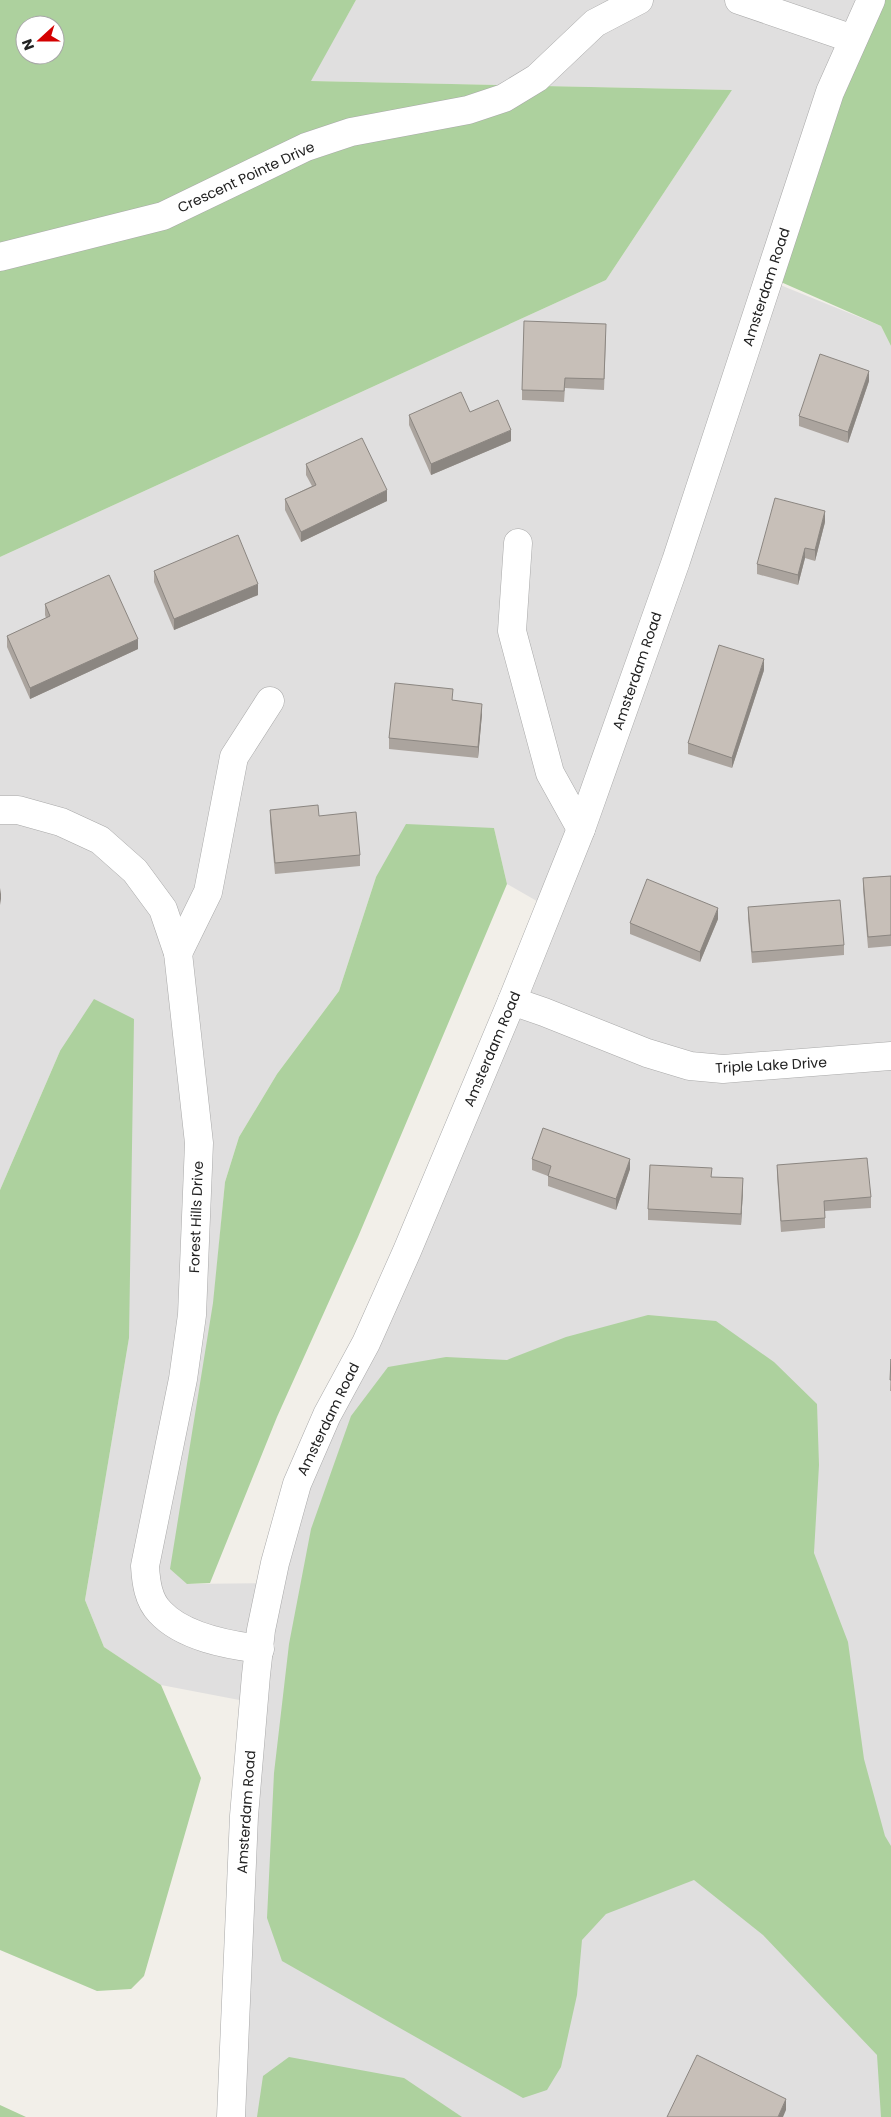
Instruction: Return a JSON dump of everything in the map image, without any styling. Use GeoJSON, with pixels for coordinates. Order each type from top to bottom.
{"type":"FeatureCollection","features":[{"type":"Feature","properties":{"kind":"street","name":"Crescent Pointe Drive"},"geometry":{"type":"LineString","coordinates":[[0,257],[164,216],[306,147],[351,132],[468,110],[504,98],[538,78],[595,23],[639,0]]}},
{"type":"Feature","properties":{"kind":"street"},"geometry":{"type":"LineString","coordinates":[[739,0],[853,38]]}},
{"type":"Feature","properties":{"kind":"street","name":"Amsterdam Road"},"geometry":{"type":"LineString","coordinates":[[231,2117],[244,1816],[261,1630],[275,1562],[297,1484],[327,1415],[366,1343],[407,1251],[512,1001],[581,829],[679,552],[830,92],[871,0]]}},
{"type":"Feature","properties":{"kind":"street"},"geometry":{"type":"LineString","coordinates":[[518,543],[512,631],[550,773],[581,829]]}},
{"type":"Feature","properties":{"kind":"street"},"geometry":{"type":"LineString","coordinates":[[178,953],[208,892],[234,757],[270,701]]}},
{"type":"Feature","properties":{"kind":"street","name":"Forest Hills Drive"},"geometry":{"type":"LineString","coordinates":[[0,810],[18,810],[61,822],[100,840],[136,871],[163,909],[178,953],[199,1143],[192,1315],[183,1379],[144,1566],[147,1588],[159,1612],[180,1627],[203,1636],[260,1649]]}},
{"type":"Feature","properties":{"kind":"street","name":"Triple Lake Drive"},"geometry":{"type":"LineString","coordinates":[[512,1001],[647,1053],[690,1066],[723,1069],[891,1056]]}},
{"type":"Feature","properties":{"kind":"shaded area"},"geometry":{"type":"Polygon","coordinates":[[[356,0],[872,0],[768,280],[881,326],[891,346],[891,2117],[231,2117],[255,1703],[161,1685],[104,1647],[85,1600],[129,1338],[60,1051],[0,1190],[0,557],[606,280],[732,90],[310,81],[356,0]],[[494,828],[376,877],[339,991],[277,1074],[239,1137],[225,1182],[187,1584],[270,1583],[549,908],[507,884],[494,828]]]}},
{"type":"Feature","properties":{"kind":"green space"},"geometry":{"type":"Polygon","coordinates":[[[0,0],[356,0],[311,81],[732,90],[606,280],[0,557],[0,0]]]}},
{"type":"Feature","properties":{"kind":"green space"},"geometry":{"type":"Polygon","coordinates":[[[871,0],[891,0],[891,346],[881,326],[774,279],[871,0]]]}},
{"type":"Feature","properties":{"kind":"green space"},"geometry":{"type":"Polygon","coordinates":[[[406,824],[494,828],[507,884],[358,1237],[277,1417],[210,1583],[187,1584],[170,1569],[213,1303],[225,1182],[239,1137],[277,1074],[339,991],[376,877],[406,824]]]}},
{"type":"Feature","properties":{"kind":"green space"},"geometry":{"type":"Polygon","coordinates":[[[94,999],[134,1019],[129,1338],[85,1600],[104,1647],[161,1685],[201,1778],[144,1976],[131,1989],[97,1991],[0,1950],[0,1190],[60,1051],[94,999]]]}},
{"type":"Feature","properties":{"kind":"green space"},"geometry":{"type":"Polygon","coordinates":[[[648,1315],[716,1321],[774,1362],[817,1404],[819,1465],[814,1553],[848,1642],[864,1759],[885,1836],[891,1846],[891,2117],[881,2117],[877,2055],[763,1935],[694,1880],[606,1914],[582,1940],[577,1995],[561,2067],[547,2090],[523,2098],[282,1961],[267,1918],[274,1773],[289,1644],[311,1529],[351,1416],[388,1367],[446,1357],[507,1360],[566,1337],[648,1315]]]}},
{"type":"Feature","properties":{"kind":"green space"},"geometry":{"type":"Polygon","coordinates":[[[289,2057],[404,2078],[462,2117],[257,2117],[263,2076],[289,2057]]]}},
{"type":"Feature","properties":{"kind":"green space"},"geometry":{"type":"Polygon","coordinates":[[[0,2105],[26,2117],[0,2117],[0,2105]]]}},
{"type":"Feature","properties":{"kind":"building"},"geometry":{"type":"Polygon","coordinates":[[[524,321],[606,324],[604,379],[565,378],[564,391],[522,390],[524,321]]]}},
{"type":"Feature","properties":{"kind":"building"},"geometry":{"type":"Polygon","coordinates":[[[820,354],[869,371],[848,432],[799,416],[820,354]]]}},
{"type":"Feature","properties":{"kind":"building"},"geometry":{"type":"Polygon","coordinates":[[[461,392],[470,412],[498,400],[511,430],[431,464],[409,415],[461,392]]]}},
{"type":"Feature","properties":{"kind":"building"},"geometry":{"type":"Polygon","coordinates":[[[362,438],[387,490],[301,532],[285,499],[316,485],[306,464],[362,438]]]}},
{"type":"Feature","properties":{"kind":"building"},"geometry":{"type":"Polygon","coordinates":[[[775,498],[825,511],[815,550],[805,548],[798,575],[757,564],[775,498]]]}},
{"type":"Feature","properties":{"kind":"building"},"geometry":{"type":"Polygon","coordinates":[[[238,535],[258,584],[174,619],[154,571],[238,535]]]}},
{"type":"Feature","properties":{"kind":"building"},"geometry":{"type":"Polygon","coordinates":[[[109,575],[138,639],[30,688],[7,636],[50,616],[45,604],[109,575]]]}},
{"type":"Feature","properties":{"kind":"building"},"geometry":{"type":"Polygon","coordinates":[[[719,645],[764,659],[732,758],[688,743],[719,645]]]}},
{"type":"Feature","properties":{"kind":"building"},"geometry":{"type":"Polygon","coordinates":[[[395,683],[453,689],[452,700],[482,704],[478,747],[389,738],[395,683]]]}},
{"type":"Feature","properties":{"kind":"building"},"geometry":{"type":"Polygon","coordinates":[[[318,805],[319,816],[356,812],[360,855],[275,863],[270,810],[318,805]]]}},
{"type":"Feature","properties":{"kind":"building"},"geometry":{"type":"Polygon","coordinates":[[[891,876],[891,935],[868,937],[863,878],[891,876]]]}},
{"type":"Feature","properties":{"kind":"building"},"geometry":{"type":"Polygon","coordinates":[[[647,879],[718,908],[700,952],[630,923],[647,879]]]}},
{"type":"Feature","properties":{"kind":"building"},"geometry":{"type":"Polygon","coordinates":[[[840,900],[844,945],[752,952],[748,907],[840,900]]]}},
{"type":"Feature","properties":{"kind":"building"},"geometry":{"type":"Polygon","coordinates":[[[543,1128],[630,1159],[616,1199],[548,1176],[551,1166],[532,1159],[543,1128]]]}},
{"type":"Feature","properties":{"kind":"building"},"geometry":{"type":"Polygon","coordinates":[[[867,1158],[871,1197],[824,1201],[825,1218],[781,1221],[777,1165],[867,1158]]]}},
{"type":"Feature","properties":{"kind":"building"},"geometry":{"type":"Polygon","coordinates":[[[650,1165],[712,1168],[711,1177],[743,1178],[741,1214],[648,1209],[650,1165]]]}},
{"type":"Feature","properties":{"kind":"building"},"geometry":{"type":"Polygon","coordinates":[[[697,2055],[786,2099],[778,2117],[667,2117],[697,2055]]]}}]}
